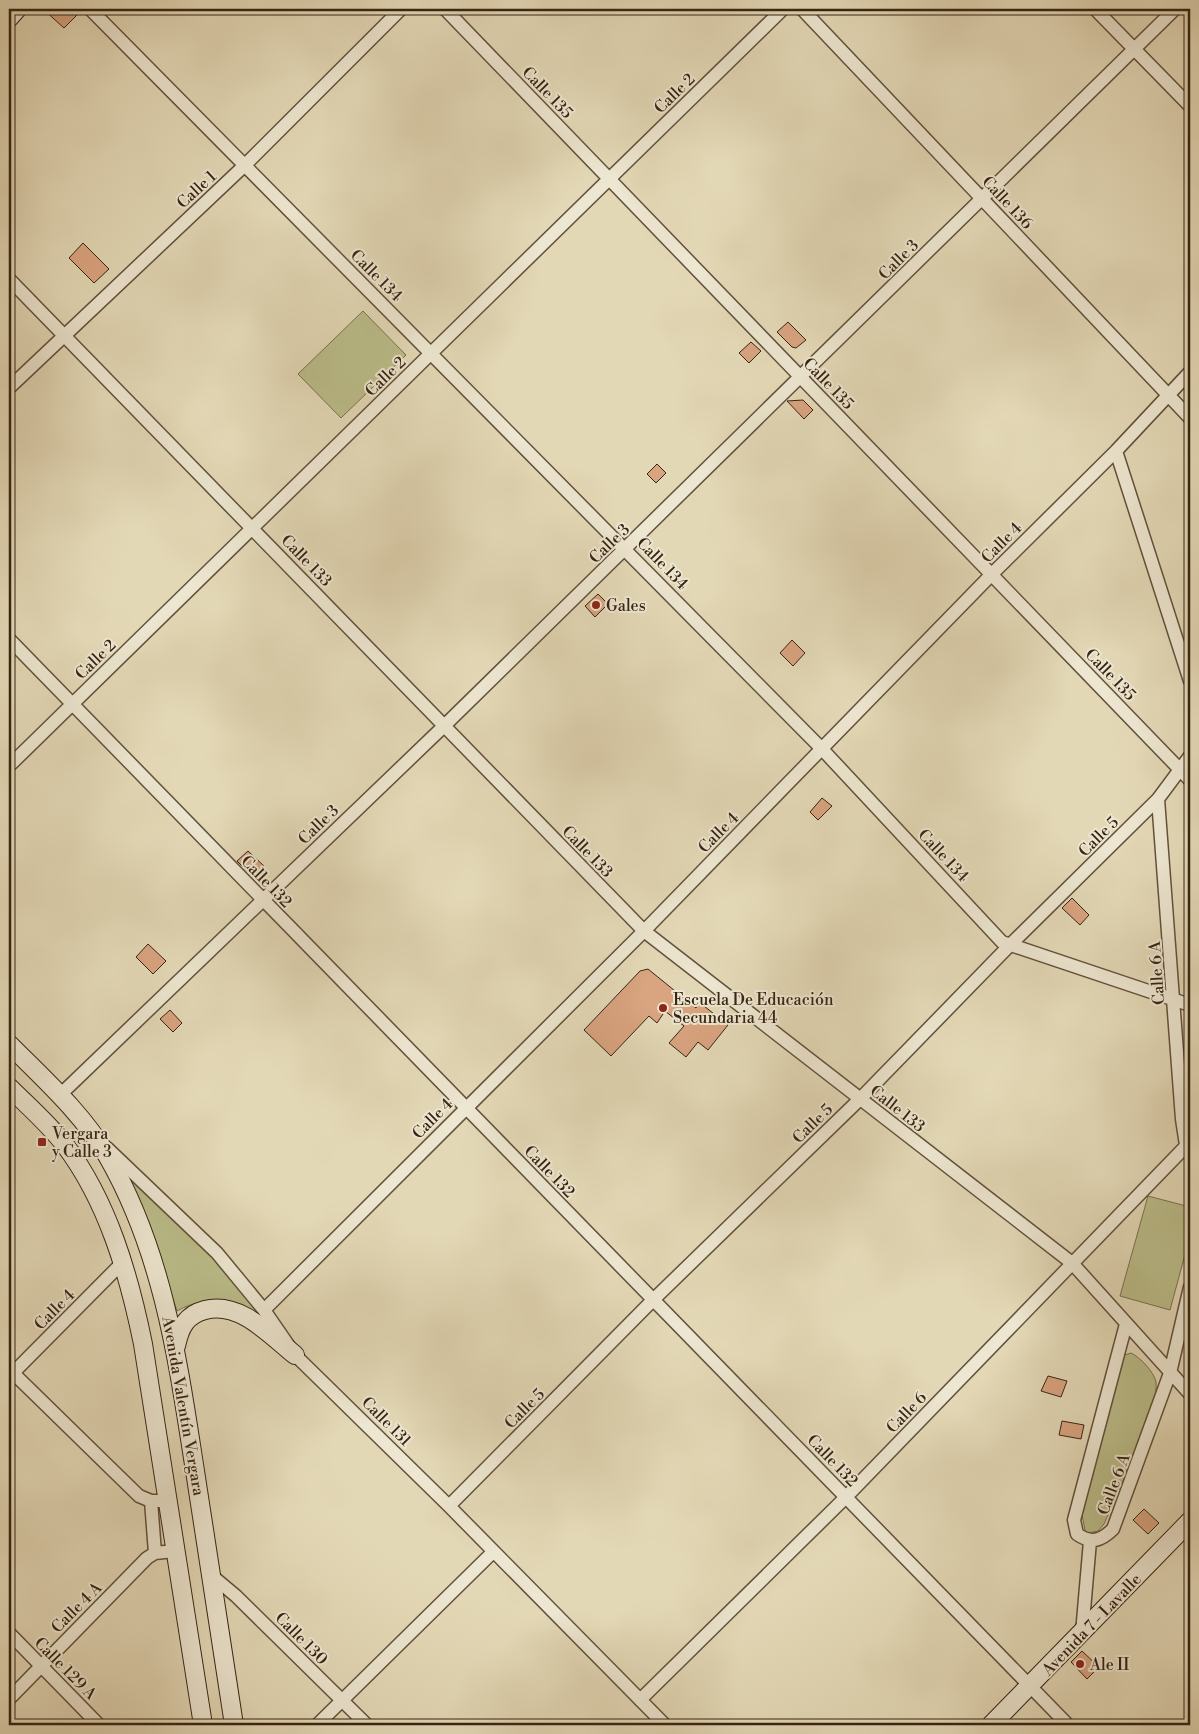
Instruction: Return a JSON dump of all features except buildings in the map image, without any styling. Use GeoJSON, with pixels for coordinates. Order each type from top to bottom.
{"type":"FeatureCollection","features":[{"type":"Feature","properties":{"kind":"main road"},"geometry":{"type":"LineString","coordinates":[[9,18],[18,9]]}},
{"type":"Feature","properties":{"kind":"main road","name":"Avenida Valentín Vergara"},"geometry":{"type":"LineString","coordinates":[[9,1044],[60,1095],[93,1134],[112,1166],[142,1231],[168,1312],[176,1346],[234,1725]]}},
{"type":"Feature","properties":{"kind":"main road","name":"Avenida Valentín Vergara"},"geometry":{"type":"LineString","coordinates":[[9,1087],[55,1133],[75,1160],[101,1206],[122,1264],[143,1344],[159,1501],[174,1550],[203,1725]]}},
{"type":"Feature","properties":{"kind":"main road"},"geometry":{"type":"LineString","coordinates":[[176,1346],[182,1326],[189,1317],[209,1309],[224,1308],[251,1320],[295,1355]]}},
{"type":"Feature","properties":{"kind":"main road","name":"Avenida 7 - Lavalle"},"geometry":{"type":"LineString","coordinates":[[991,1725],[1190,1521]]}},
{"type":"Feature","properties":{"kind":"street","name":"Calle 134"},"geometry":{"type":"LineString","coordinates":[[90,9],[822,749],[1002,942],[1009,946],[1190,1006]]}},
{"type":"Feature","properties":{"kind":"street","name":"Calle 1"},"geometry":{"type":"LineString","coordinates":[[9,388],[245,165],[401,9]]}},
{"type":"Feature","properties":{"kind":"street","name":"Calle 135"},"geometry":{"type":"LineString","coordinates":[[445,9],[1190,780]]}},
{"type":"Feature","properties":{"kind":"street","name":"Calle 2"},"geometry":{"type":"LineString","coordinates":[[9,766],[783,9]]}},
{"type":"Feature","properties":{"kind":"street","name":"Calle 136"},"geometry":{"type":"LineString","coordinates":[[802,9],[1190,418]]}},
{"type":"Feature","properties":{"kind":"street"},"geometry":{"type":"LineString","coordinates":[[1095,9],[1190,106]]}},
{"type":"Feature","properties":{"kind":"street","name":"Calle 3"},"geometry":{"type":"LineString","coordinates":[[60,1095],[262,899],[444,727],[1176,9]]}},
{"type":"Feature","properties":{"kind":"street","name":"Calle 133"},"geometry":{"type":"LineString","coordinates":[[9,279],[644,931],[1072,1263],[1190,1394]]}},
{"type":"Feature","properties":{"kind":"street","name":"Calle 4"},"geometry":{"type":"LineString","coordinates":[[264,1310],[644,931],[992,574],[1116,451],[1190,372]]}},
{"type":"Feature","properties":{"kind":"street"},"geometry":{"type":"LineString","coordinates":[[1116,451],[1190,682]]}},
{"type":"Feature","properties":{"kind":"street","name":"Calle 132"},"geometry":{"type":"LineString","coordinates":[[9,639],[71,705],[1068,1725]]}},
{"type":"Feature","properties":{"kind":"street","name":"Calle 5"},"geometry":{"type":"LineString","coordinates":[[449,1506],[653,1300],[860,1099],[1009,946],[1158,798],[1190,756]]}},
{"type":"Feature","properties":{"kind":"street","name":"Calle 6 A"},"geometry":{"type":"LineString","coordinates":[[1158,798],[1182,1120],[1188,1144]]}},
{"type":"Feature","properties":{"kind":"street","name":"Calle 131"},"geometry":{"type":"LineString","coordinates":[[93,1134],[204,1238],[264,1310],[295,1355],[449,1506],[640,1700],[658,1723]]}},
{"type":"Feature","properties":{"kind":"street","name":"Calle 6"},"geometry":{"type":"LineString","coordinates":[[640,1700],[846,1497],[1188,1144]]}},
{"type":"Feature","properties":{"kind":"street","name":"Calle 4"},"geometry":{"type":"LineString","coordinates":[[10,1373],[122,1264]]}},
{"type":"Feature","properties":{"kind":"street","name":"Calle 6 A"},"geometry":{"type":"LineString","coordinates":[[1126,1324],[1074,1520],[1077,1534],[1086,1541],[1105,1536],[1113,1529],[1170,1373],[1190,1287]]}},
{"type":"Feature","properties":{"kind":"street"},"geometry":{"type":"LineString","coordinates":[[10,1373],[139,1496],[159,1501],[156,1553]]}},
{"type":"Feature","properties":{"kind":"street"},"geometry":{"type":"LineString","coordinates":[[1082,1633],[1090,1541]]}},
{"type":"Feature","properties":{"kind":"street","name":"Calle 4 A"},"geometry":{"type":"LineString","coordinates":[[9,1699],[147,1558],[156,1553],[174,1550]]}},
{"type":"Feature","properties":{"kind":"street"},"geometry":{"type":"LineString","coordinates":[[317,1725],[493,1552]]}},
{"type":"Feature","properties":{"kind":"street","name":"Calle 130"},"geometry":{"type":"LineString","coordinates":[[211,1575],[236,1596],[367,1725]]}},
{"type":"Feature","properties":{"kind":"street","name":"Calle 129 A"},"geometry":{"type":"LineString","coordinates":[[9,1634],[99,1725]]}},
{"type":"Feature","properties":{"kind":"green space"},"geometry":{"type":"Polygon","coordinates":[[[363,311],[406,355],[341,418],[298,374],[363,311]]]}},
{"type":"Feature","properties":{"kind":"green space"},"geometry":{"type":"Polygon","coordinates":[[[129,1172],[229,1274],[265,1322],[222,1303],[201,1302],[177,1311],[159,1256],[125,1175],[129,1172]]]}},
{"type":"Feature","properties":{"kind":"green space"},"geometry":{"type":"Polygon","coordinates":[[[1148,1196],[1190,1207],[1190,1236],[1170,1310],[1120,1296],[1148,1196]]]}},
{"type":"Feature","properties":{"kind":"green space"},"geometry":{"type":"Polygon","coordinates":[[[1131,1353],[1142,1361],[1153,1374],[1156,1382],[1155,1394],[1144,1430],[1104,1524],[1098,1531],[1088,1533],[1085,1530],[1082,1515],[1121,1360],[1125,1355],[1131,1353]]]}},
{"type":"Feature","properties":{"kind":"place","name":"Gales"},"geometry":{"type":"Point","coordinates":[596,605]}},
{"type":"Feature","properties":{"kind":"place","name":"Escuela De Educación Secundaria 44"},"geometry":{"type":"Point","coordinates":[663,1008]}},
{"type":"Feature","properties":{"kind":"place","name":"Vergara y Calle 3"},"geometry":{"type":"Point","coordinates":[42,1142]}},
{"type":"Feature","properties":{"kind":"place","name":"Ale II"},"geometry":{"type":"Point","coordinates":[1080,1664]}}]}
